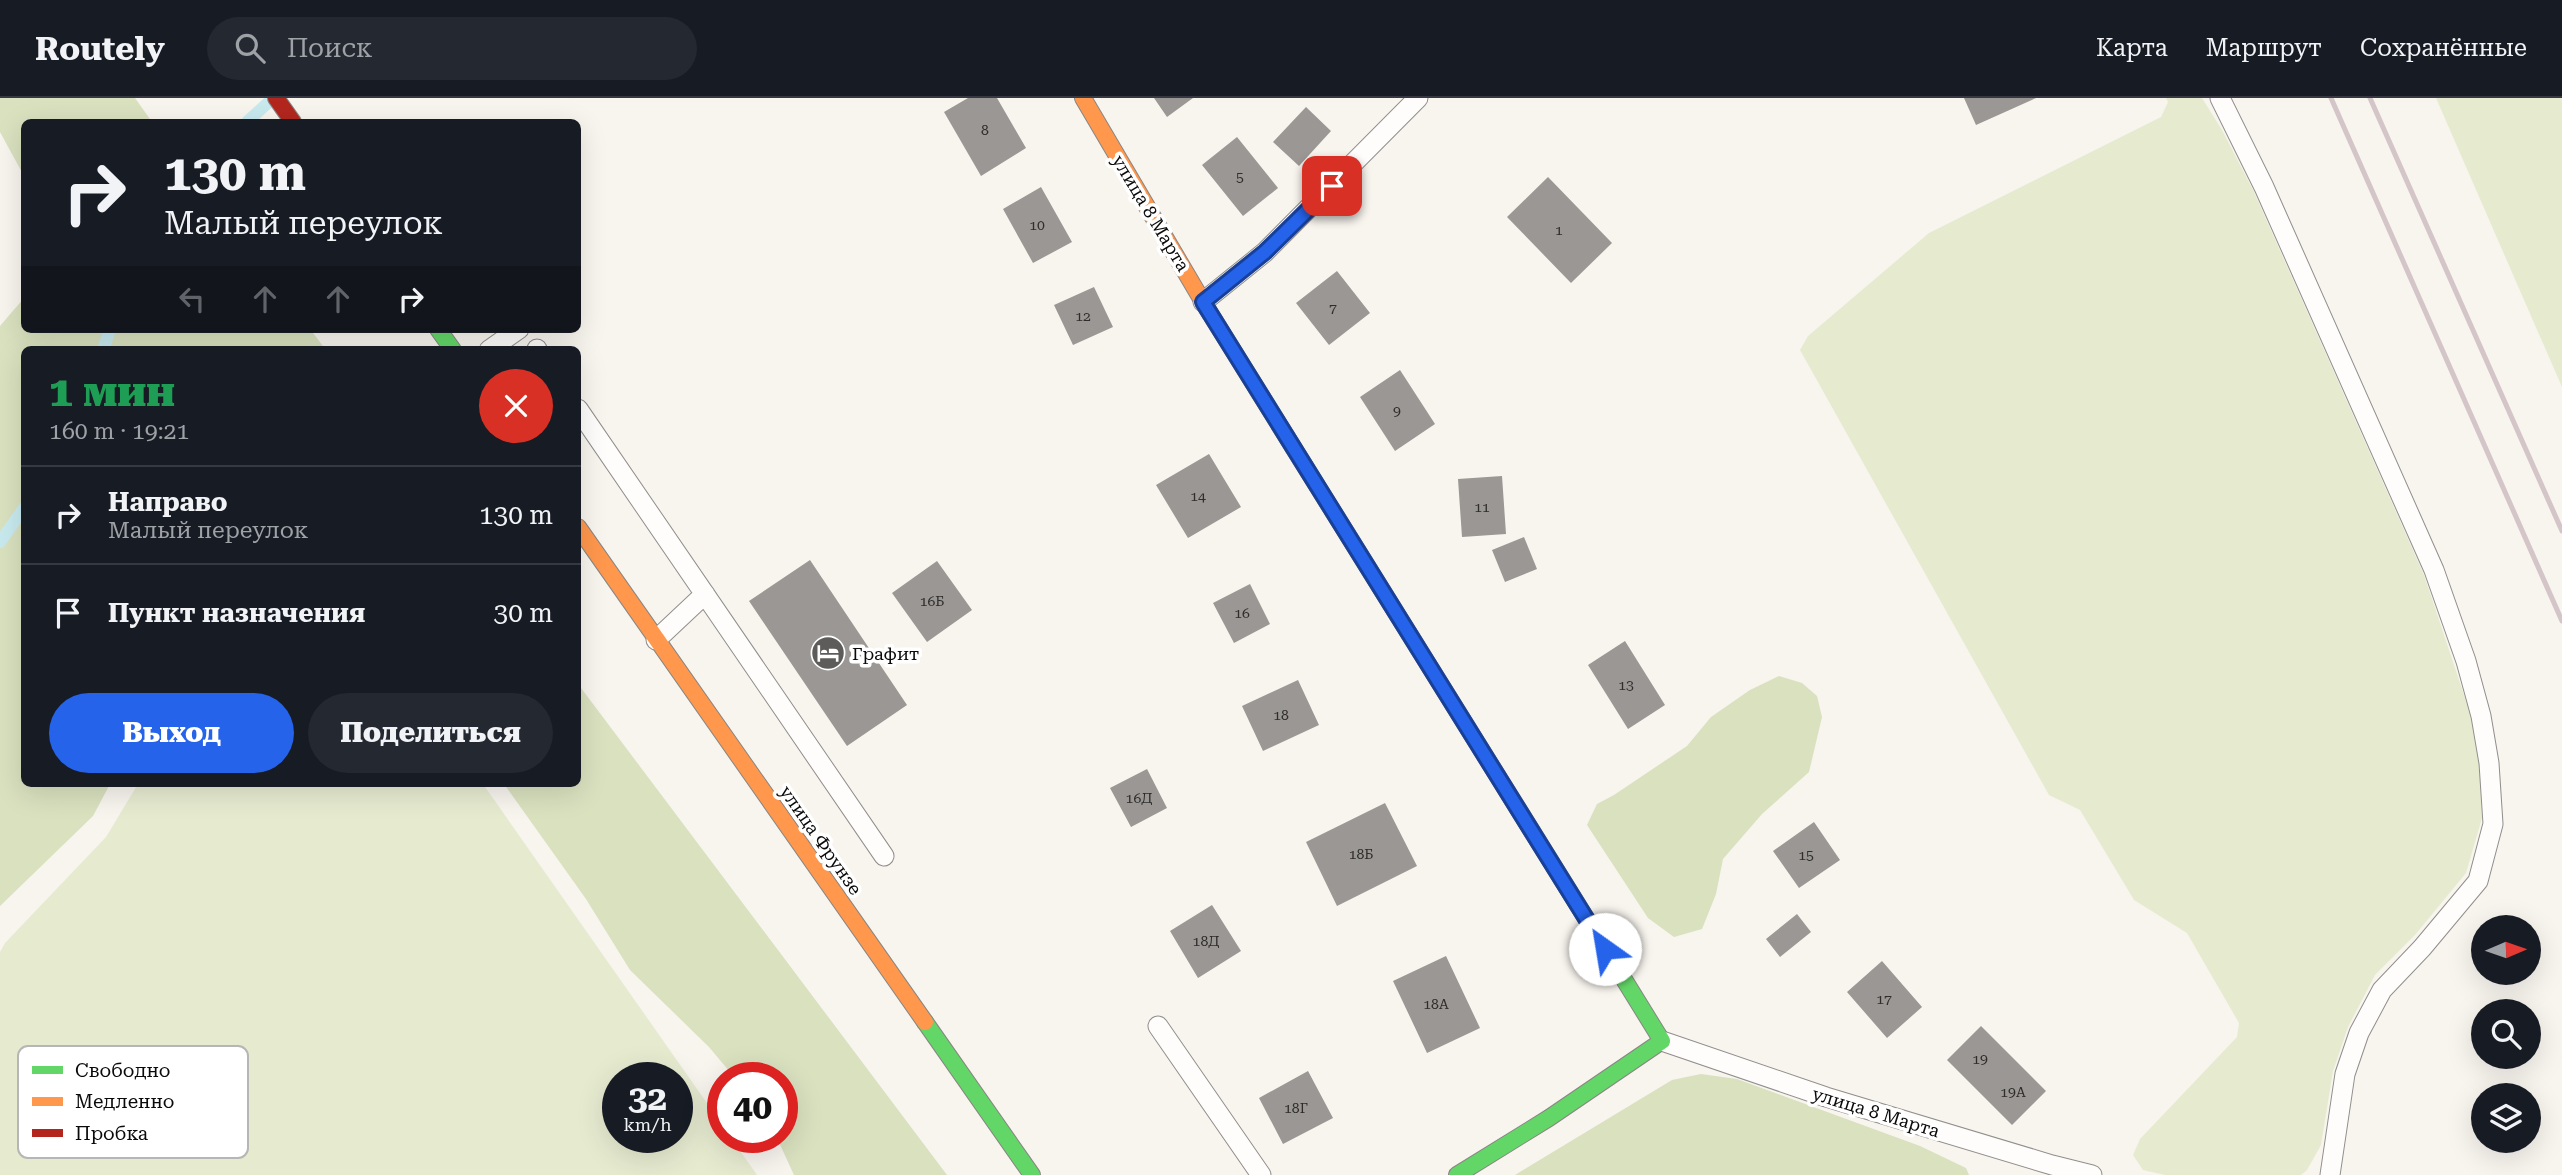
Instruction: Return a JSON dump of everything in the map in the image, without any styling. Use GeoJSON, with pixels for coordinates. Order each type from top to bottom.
{"type":"FeatureCollection","features":[{"type":"Feature","properties":{"kind":"street"},"geometry":{"type":"LineString","coordinates":[[276,98],[291,119]]}},
{"type":"Feature","properties":{"kind":"street","name":"улица 8 Марта"},"geometry":{"type":"LineString","coordinates":[[1083,98],[1203,302],[1662,1041]]}},
{"type":"Feature","properties":{"kind":"street","name":"улица Фрунзе"},"geometry":{"type":"LineString","coordinates":[[581,531],[1032,1175]]}},
{"type":"Feature","properties":{"kind":"street"},"geometry":{"type":"LineString","coordinates":[[1457,1175],[1549,1118],[1662,1041]]}},
{"type":"Feature","properties":{"kind":"lane"},"geometry":{"type":"LineString","coordinates":[[1203,302],[1265,252],[1418,98]]}},
{"type":"Feature","properties":{"kind":"lane"},"geometry":{"type":"LineString","coordinates":[[2220,98],[2264,187],[2434,570],[2482,716],[2491,787],[2493,824],[2478,881],[2422,948],[2382,990],[2359,1033],[2345,1074],[2330,1175]]}},
{"type":"Feature","properties":{"kind":"lane"},"geometry":{"type":"LineString","coordinates":[[495,346],[513,333]]}},
{"type":"Feature","properties":{"kind":"lane"},"geometry":{"type":"LineString","coordinates":[[581,412],[884,856]]}},
{"type":"Feature","properties":{"kind":"lane"},"geometry":{"type":"LineString","coordinates":[[656,640],[705,594]]}},
{"type":"Feature","properties":{"kind":"lane"},"geometry":{"type":"LineString","coordinates":[[1158,1026],[1261,1175]]}},
{"type":"Feature","properties":{"kind":"lane","name":"улица 8 Марта"},"geometry":{"type":"LineString","coordinates":[[1662,1041],[1826,1097],[2092,1175]]}},
{"type":"Feature","properties":{"kind":"green space"},"geometry":{"type":"Polygon","coordinates":[[[0,98],[135,98],[150,119],[21,119],[21,170],[0,132],[0,98]]]}},
{"type":"Feature","properties":{"kind":"green space"},"geometry":{"type":"Polygon","coordinates":[[[2166,98],[2202,98],[2254,192],[2424,575],[2470,713],[2479,758],[2482,818],[2466,873],[2415,935],[2375,975],[2348,1027],[2333,1071],[2321,1145],[2307,1170],[2301,1175],[2165,1175],[2143,1170],[2133,1155],[2140,1139],[2237,1037],[2239,1023],[2187,933],[2134,900],[2080,810],[2049,795],[1800,350],[1808,336],[1929,233],[2161,117],[2168,102],[2166,98]]]}},
{"type":"Feature","properties":{"kind":"green space"},"geometry":{"type":"Polygon","coordinates":[[[2436,98],[2562,98],[2562,387],[2436,98]]]}},
{"type":"Feature","properties":{"kind":"green space"},"geometry":{"type":"Polygon","coordinates":[[[21,302],[21,333],[313,333],[323,346],[21,346],[21,787],[108,787],[93,816],[0,906],[0,326],[21,302]]]}},
{"type":"Feature","properties":{"kind":"green space"},"geometry":{"type":"Polygon","coordinates":[[[1779,676],[1802,683],[1817,696],[1822,717],[1809,772],[1762,814],[1723,859],[1716,894],[1702,929],[1674,937],[1648,918],[1587,825],[1597,804],[1687,746],[1711,717],[1750,690],[1779,676]]]}},
{"type":"Feature","properties":{"kind":"green space"},"geometry":{"type":"Polygon","coordinates":[[[581,688],[947,1175],[794,1175],[784,1153],[798,1153],[798,1062],[722,1062],[630,970],[586,899],[506,787],[581,787],[581,688]]]}},
{"type":"Feature","properties":{"kind":"green space"},"geometry":{"type":"Polygon","coordinates":[[[136,787],[485,787],[678,1062],[602,1062],[602,1153],[693,1153],[693,1083],[707,1103],[707,1153],[742,1153],[757,1175],[0,1175],[0,952],[5,943],[106,837],[136,787]]]}},
{"type":"Feature","properties":{"kind":"green space"},"geometry":{"type":"Polygon","coordinates":[[[1701,1074],[1737,1079],[1920,1146],[1966,1168],[1969,1175],[1515,1175],[1672,1080],[1701,1074]]]}},
{"type":"Feature","properties":{"kind":"building"},"geometry":{"type":"Polygon","coordinates":[[[968,98],[997,98],[1026,148],[981,176],[944,112],[968,98]]]}},
{"type":"Feature","properties":{"kind":"building"},"geometry":{"type":"Polygon","coordinates":[[[1154,98],[1193,98],[1167,117],[1154,98]]]}},
{"type":"Feature","properties":{"kind":"building"},"geometry":{"type":"Polygon","coordinates":[[[1964,98],[2036,98],[1976,125],[1964,98]]]}},
{"type":"Feature","properties":{"kind":"building"},"geometry":{"type":"Polygon","coordinates":[[[1306,107],[1331,131],[1299,166],[1273,142],[1306,107]]]}},
{"type":"Feature","properties":{"kind":"building"},"geometry":{"type":"Polygon","coordinates":[[[1237,137],[1278,188],[1243,216],[1202,165],[1237,137]]]}},
{"type":"Feature","properties":{"kind":"building"},"geometry":{"type":"Polygon","coordinates":[[[1548,177],[1612,243],[1571,283],[1507,217],[1548,177]]]}},
{"type":"Feature","properties":{"kind":"building"},"geometry":{"type":"Polygon","coordinates":[[[1041,187],[1072,242],[1033,263],[1003,209],[1041,187]]]}},
{"type":"Feature","properties":{"kind":"building"},"geometry":{"type":"Polygon","coordinates":[[[1337,271],[1370,313],[1329,345],[1296,303],[1337,271]]]}},
{"type":"Feature","properties":{"kind":"building"},"geometry":{"type":"Polygon","coordinates":[[[1094,287],[1113,327],[1073,345],[1054,305],[1094,287]]]}},
{"type":"Feature","properties":{"kind":"building"},"geometry":{"type":"Polygon","coordinates":[[[1400,370],[1435,424],[1395,451],[1360,397],[1400,370]]]}},
{"type":"Feature","properties":{"kind":"building"},"geometry":{"type":"Polygon","coordinates":[[[1209,454],[1241,507],[1188,538],[1156,485],[1209,454]]]}},
{"type":"Feature","properties":{"kind":"building"},"geometry":{"type":"Polygon","coordinates":[[[1502,476],[1506,534],[1462,537],[1458,479],[1502,476]]]}},
{"type":"Feature","properties":{"kind":"building"},"geometry":{"type":"Polygon","coordinates":[[[1524,537],[1537,569],[1505,582],[1492,550],[1524,537]]]}},
{"type":"Feature","properties":{"kind":"building","name":"Графит"},"geometry":{"type":"Polygon","coordinates":[[[810,560],[907,705],[847,746],[749,601],[810,560]]]}},
{"type":"Feature","properties":{"kind":"building"},"geometry":{"type":"Polygon","coordinates":[[[937,561],[972,610],[927,642],[892,593],[937,561]]]}},
{"type":"Feature","properties":{"kind":"building"},"geometry":{"type":"Polygon","coordinates":[[[1250,584],[1270,624],[1234,643],[1213,603],[1250,584]]]}},
{"type":"Feature","properties":{"kind":"building"},"geometry":{"type":"Polygon","coordinates":[[[1625,641],[1665,705],[1628,729],[1588,665],[1625,641]]]}},
{"type":"Feature","properties":{"kind":"building"},"geometry":{"type":"Polygon","coordinates":[[[1298,680],[1319,725],[1263,751],[1242,706],[1298,680]]]}},
{"type":"Feature","properties":{"kind":"building"},"geometry":{"type":"Polygon","coordinates":[[[1147,769],[1167,808],[1131,827],[1110,788],[1147,769]]]}},
{"type":"Feature","properties":{"kind":"building"},"geometry":{"type":"Polygon","coordinates":[[[1385,803],[1417,866],[1337,906],[1306,842],[1385,803]]]}},
{"type":"Feature","properties":{"kind":"building"},"geometry":{"type":"Polygon","coordinates":[[[1814,822],[1840,860],[1799,888],[1773,851],[1814,822]]]}},
{"type":"Feature","properties":{"kind":"building"},"geometry":{"type":"Polygon","coordinates":[[[1212,905],[1241,951],[1198,978],[1170,931],[1212,905]]]}},
{"type":"Feature","properties":{"kind":"building"},"geometry":{"type":"Polygon","coordinates":[[[1797,914],[1811,932],[1780,957],[1766,939],[1797,914]]]}},
{"type":"Feature","properties":{"kind":"building"},"geometry":{"type":"Polygon","coordinates":[[[1446,956],[1480,1028],[1427,1053],[1393,981],[1446,956]]]}},
{"type":"Feature","properties":{"kind":"building"},"geometry":{"type":"Polygon","coordinates":[[[1882,961],[1922,1007],[1887,1038],[1847,992],[1882,961]]]}},
{"type":"Feature","properties":{"kind":"building"},"geometry":{"type":"Polygon","coordinates":[[[1981,1026],[2046,1091],[2012,1125],[1947,1060],[1981,1026]]]}},
{"type":"Feature","properties":{"kind":"building"},"geometry":{"type":"Polygon","coordinates":[[[1308,1071],[1333,1118],[1283,1144],[1259,1098],[1308,1071]]]}},
{"type":"Feature","properties":{"kind":"waterway"},"geometry":{"type":"LineString","coordinates":[[250,119],[272,99]]}},
{"type":"Feature","properties":{"kind":"waterway"},"geometry":{"type":"LineString","coordinates":[[104,346],[109,333]]}},
{"type":"Feature","properties":{"kind":"waterway"},"geometry":{"type":"LineString","coordinates":[[0,542],[21,512]]}},
{"type":"Feature","properties":{"kind":"railway"},"geometry":{"type":"LineString","coordinates":[[2331,98],[2562,621]]}},
{"type":"Feature","properties":{"kind":"railway"},"geometry":{"type":"LineString","coordinates":[[2370,98],[2562,531]]}},
{"type":"Feature","properties":{"kind":"traffic: fast"},"geometry":{"type":"LineString","coordinates":[[441,333],[450,346]]}},
{"type":"Feature","properties":{"kind":"traffic: fast"},"geometry":{"type":"LineString","coordinates":[[1457,1175],[1549,1118],[1662,1041],[1604,947]]}},
{"type":"Feature","properties":{"kind":"traffic: fast"},"geometry":{"type":"LineString","coordinates":[[925,1022],[1032,1175]]}},
{"type":"Feature","properties":{"kind":"traffic: slow"},"geometry":{"type":"LineString","coordinates":[[1083,98],[1203,302],[1293,447]]}},
{"type":"Feature","properties":{"kind":"traffic: slow"},"geometry":{"type":"LineString","coordinates":[[581,531],[925,1022]]}},
{"type":"Feature","properties":{"kind":"traffic: jam"},"geometry":{"type":"LineString","coordinates":[[276,98],[291,119]]}},
{"type":"Feature","properties":{"kind":"traffic: jam"},"geometry":{"type":"LineString","coordinates":[[1293,447],[1604,947]]}},
{"type":"Feature","properties":{"kind":"place","name":"Графит"},"geometry":{"type":"Point","coordinates":[828,653]}},
{"type":"Feature","properties":{"kind":"route"},"geometry":{"type":"LineString","coordinates":[[1332,186],[1265,252],[1203,302],[1605,949]]}}]}
